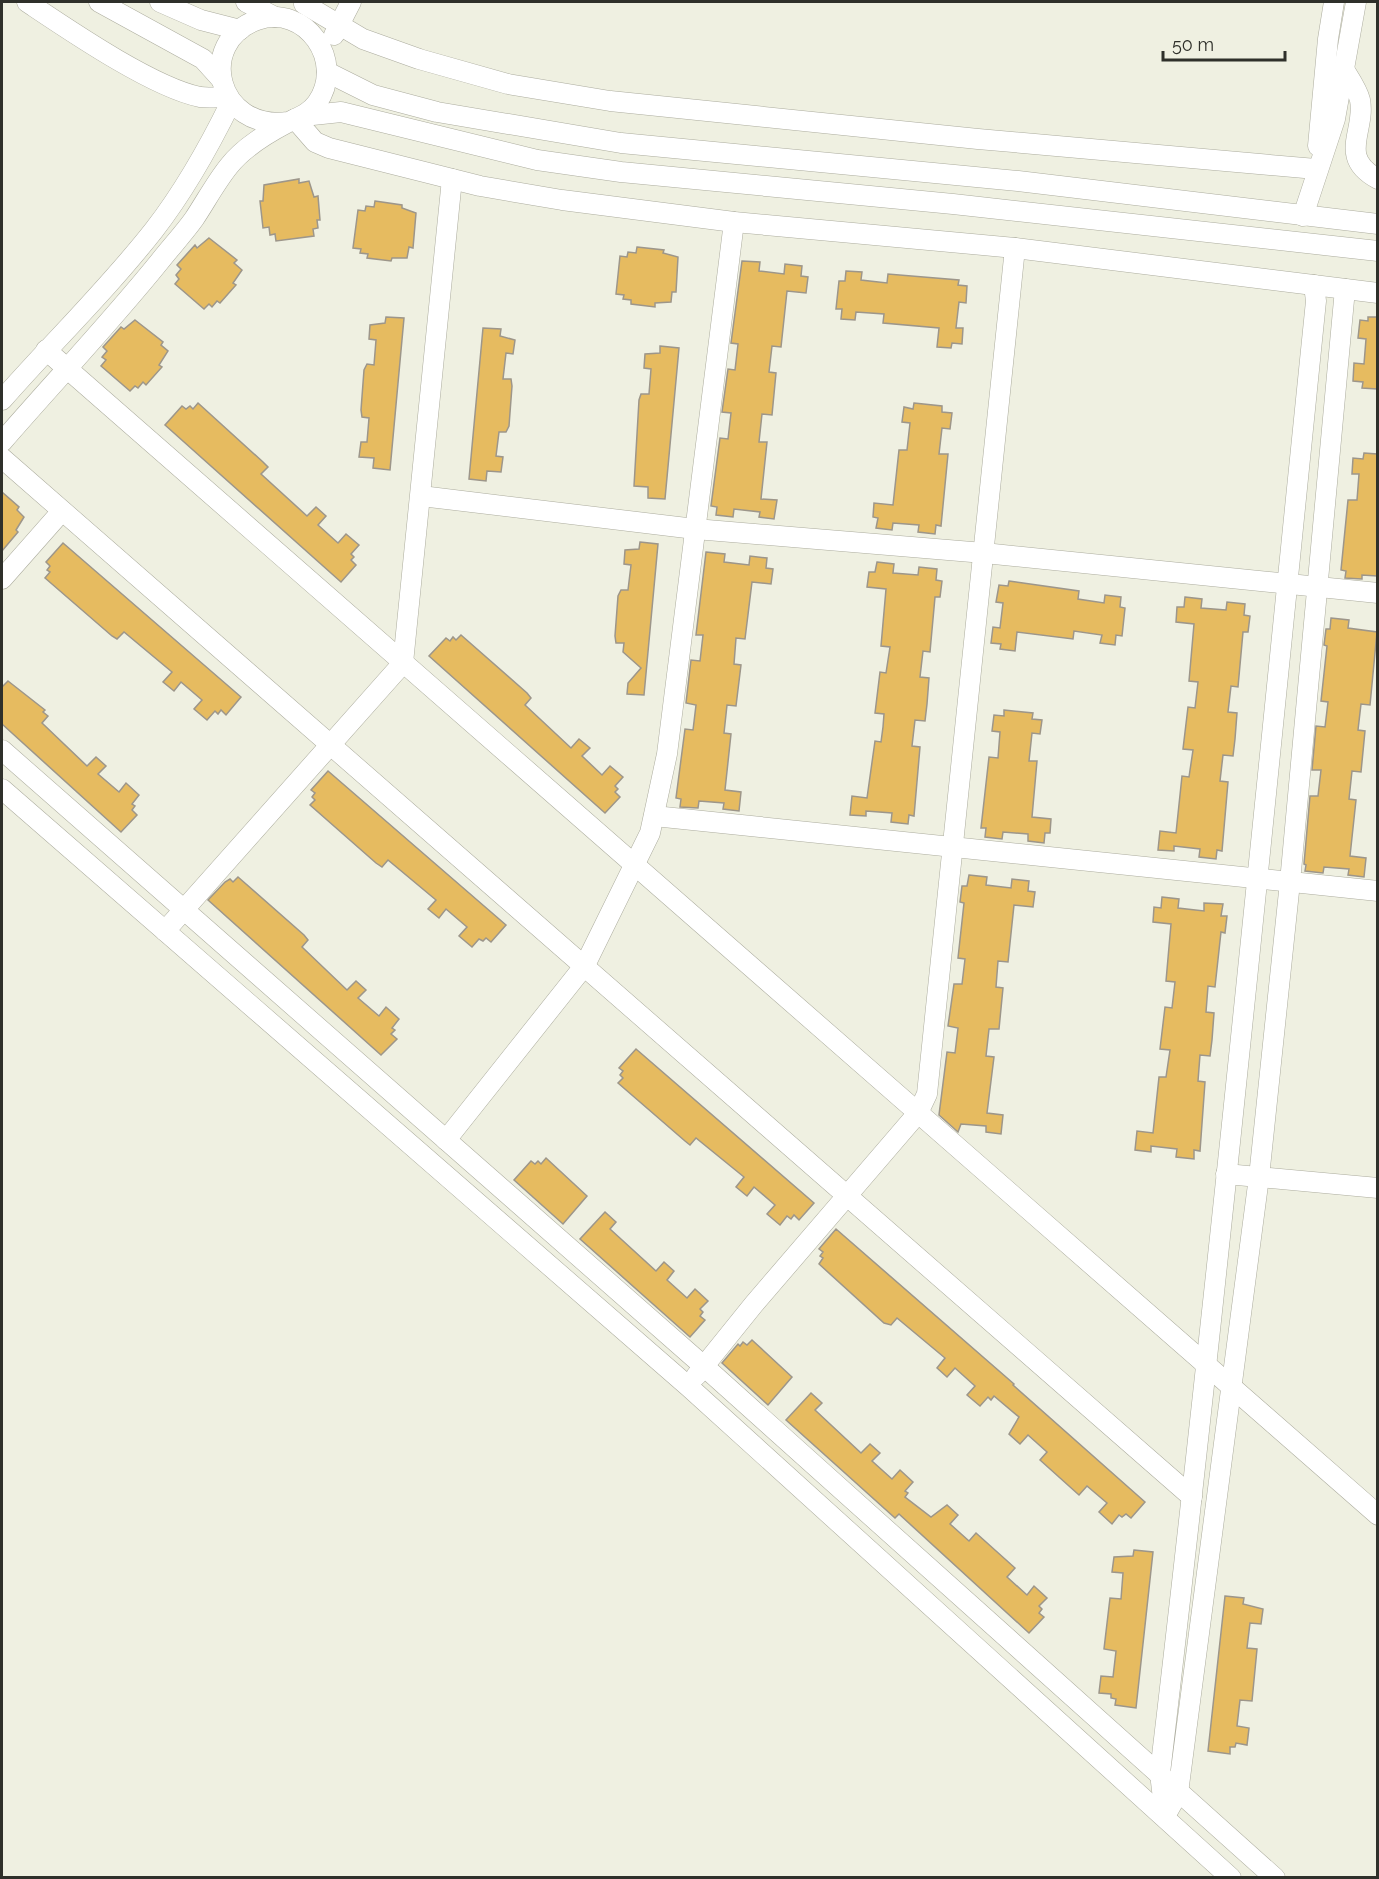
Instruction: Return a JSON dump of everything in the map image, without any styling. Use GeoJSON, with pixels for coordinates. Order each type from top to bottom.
{"type":"FeatureCollection","features":[{"type":"Feature","properties":{"kind":"street"},"geometry":{"type":"LineString","coordinates":[[27,2],[66,28],[177,90],[201,97],[227,93]]}},
{"type":"Feature","properties":{"kind":"street"},"geometry":{"type":"LineString","coordinates":[[99,2],[203,59],[239,111],[255,121],[272,124],[341,112],[537,160],[621,172],[953,204],[1377,251]]}},
{"type":"Feature","properties":{"kind":"street"},"geometry":{"type":"LineString","coordinates":[[160,2],[201,20],[240,30]]}},
{"type":"Feature","properties":{"kind":"street"},"geometry":{"type":"LineString","coordinates":[[246,2],[308,29],[319,42],[326,64],[373,94],[437,112],[621,143],[1018,182],[1377,224]]}},
{"type":"Feature","properties":{"kind":"street"},"geometry":{"type":"LineString","coordinates":[[2,442],[165,255],[192,221],[229,166],[242,152],[316,104],[324,90],[326,64],[338,25],[351,2]]}},
{"type":"Feature","properties":{"kind":"street"},"geometry":{"type":"LineString","coordinates":[[1316,169],[1328,39],[1334,2]]}},
{"type":"Feature","properties":{"kind":"street"},"geometry":{"type":"LineString","coordinates":[[1303,216],[1316,169],[1335,119],[1356,2]]}},
{"type":"Feature","properties":{"kind":"street"},"geometry":{"type":"LineString","coordinates":[[2,400],[125,266],[155,229],[195,172],[227,93],[222,61],[228,44],[240,30],[257,20],[281,19],[305,3],[363,39],[508,84],[610,101],[978,139],[1316,169]]}},
{"type":"Feature","properties":{"kind":"street"},"geometry":{"type":"LineString","coordinates":[[1345,71],[1360,100],[1357,157],[1363,171],[1377,179]]}},
{"type":"Feature","properties":{"kind":"street"},"geometry":{"type":"LineString","coordinates":[[296,119],[315,142],[329,148],[452,179],[562,200],[734,222],[1015,248],[1377,293]]}},
{"type":"Feature","properties":{"kind":"street"},"geometry":{"type":"LineString","coordinates":[[165,931],[404,663],[452,179]]}},
{"type":"Feature","properties":{"kind":"street"},"geometry":{"type":"LineString","coordinates":[[446,1140],[585,965],[636,866],[654,816],[667,754],[734,222]]}},
{"type":"Feature","properties":{"kind":"street"},"geometry":{"type":"LineString","coordinates":[[689,1387],[703,1366],[918,1113],[927,1094],[1015,248]]}},
{"type":"Feature","properties":{"kind":"street"},"geometry":{"type":"LineString","coordinates":[[1165,1816],[1160,1773],[1192,1497],[1204,1364],[1257,879],[1316,301],[1314,285]]}},
{"type":"Feature","properties":{"kind":"street"},"geometry":{"type":"LineString","coordinates":[[1165,1816],[1178,1792],[1233,1389],[1259,1177],[1290,882],[1345,289]]}},
{"type":"Feature","properties":{"kind":"street"},"geometry":{"type":"LineString","coordinates":[[46,350],[1377,1515]]}},
{"type":"Feature","properties":{"kind":"street"},"geometry":{"type":"LineString","coordinates":[[2,458],[1192,1497]]}},
{"type":"Feature","properties":{"kind":"street"},"geometry":{"type":"LineString","coordinates":[[421,496],[695,529],[984,553],[1377,593]]}},
{"type":"Feature","properties":{"kind":"street"},"geometry":{"type":"LineString","coordinates":[[2,579],[62,511]]}},
{"type":"Feature","properties":{"kind":"street"},"geometry":{"type":"LineString","coordinates":[[2,750],[703,1366],[1275,1878]]}},
{"type":"Feature","properties":{"kind":"street"},"geometry":{"type":"LineString","coordinates":[[2,789],[689,1387],[1231,1878]]}},
{"type":"Feature","properties":{"kind":"street"},"geometry":{"type":"LineString","coordinates":[[654,816],[1377,891]]}},
{"type":"Feature","properties":{"kind":"street"},"geometry":{"type":"LineString","coordinates":[[1226,1174],[1377,1188]]}},
{"type":"Feature","properties":{"kind":"building"},"geometry":{"type":"Polygon","coordinates":[[[299,179],[299,183],[309,181],[314,197],[318,196],[320,220],[317,220],[318,228],[313,229],[314,236],[276,241],[275,234],[270,235],[269,227],[263,228],[260,201],[263,201],[264,185],[299,179]]]}},
{"type":"Feature","properties":{"kind":"building"},"geometry":{"type":"Polygon","coordinates":[[[375,201],[402,205],[402,208],[416,213],[413,248],[409,247],[407,258],[392,258],[391,261],[367,258],[368,254],[360,253],[361,249],[353,248],[358,210],[365,211],[366,206],[374,207],[375,201]]]}},
{"type":"Feature","properties":{"kind":"building"},"geometry":{"type":"Polygon","coordinates":[[[209,238],[237,260],[234,263],[242,270],[233,283],[236,285],[220,303],[217,301],[212,307],[209,304],[204,309],[175,284],[179,279],[176,275],[181,269],[177,265],[195,245],[197,248],[209,238]]]}},
{"type":"Feature","properties":{"kind":"building"},"geometry":{"type":"Polygon","coordinates":[[[637,247],[664,250],[663,253],[678,257],[676,292],[672,292],[671,302],[655,303],[655,307],[631,304],[631,300],[623,299],[624,295],[616,294],[620,256],[627,257],[628,252],[636,253],[637,247]]]}},
{"type":"Feature","properties":{"kind":"building"},"geometry":{"type":"Polygon","coordinates":[[[742,261],[760,262],[759,271],[784,274],[785,264],[802,266],[801,276],[808,277],[806,293],[787,291],[781,347],[772,346],[769,372],[776,373],[772,415],[762,414],[759,442],[767,442],[761,499],[777,500],[774,519],[759,517],[760,512],[734,509],[733,517],[716,515],[717,507],[711,506],[720,438],[728,439],[731,413],[722,412],[728,369],[735,370],[738,344],[731,343],[742,261]]]}},
{"type":"Feature","properties":{"kind":"building"},"geometry":{"type":"Polygon","coordinates":[[[846,271],[862,272],[861,280],[887,283],[888,274],[959,280],[958,285],[967,286],[966,303],[959,302],[956,328],[963,328],[962,344],[952,343],[951,348],[937,347],[939,328],[883,323],[884,314],[856,312],[855,320],[841,319],[842,309],[836,309],[839,281],[845,281],[846,271]]]}},
{"type":"Feature","properties":{"kind":"building"},"geometry":{"type":"Polygon","coordinates":[[[386,317],[404,318],[390,470],[373,468],[374,458],[359,457],[361,442],[367,442],[369,418],[362,417],[361,410],[364,370],[367,364],[374,365],[376,340],[369,339],[370,325],[385,323],[386,317]]]}},
{"type":"Feature","properties":{"kind":"building"},"geometry":{"type":"Polygon","coordinates":[[[1368,317],[1377,317],[1377,389],[1362,388],[1363,382],[1353,381],[1354,363],[1364,364],[1366,339],[1358,338],[1360,320],[1368,321],[1368,317]]]}},
{"type":"Feature","properties":{"kind":"building"},"geometry":{"type":"Polygon","coordinates":[[[135,320],[163,342],[161,345],[168,351],[159,365],[162,367],[146,385],[143,382],[138,388],[135,386],[130,391],[101,366],[106,360],[102,357],[107,351],[103,347],[121,327],[124,329],[135,320]]]}},
{"type":"Feature","properties":{"kind":"building"},"geometry":{"type":"Polygon","coordinates":[[[483,328],[501,329],[500,336],[515,340],[513,354],[506,353],[503,379],[511,379],[512,386],[509,426],[506,432],[499,432],[496,456],[503,457],[501,472],[487,471],[486,481],[469,479],[483,328]]]}},
{"type":"Feature","properties":{"kind":"building"},"geometry":{"type":"Polygon","coordinates":[[[660,346],[679,348],[665,499],[648,498],[648,487],[634,486],[639,400],[641,394],[649,394],[651,369],[644,368],[645,354],[660,353],[660,346]]]}},
{"type":"Feature","properties":{"kind":"building"},"geometry":{"type":"Polygon","coordinates":[[[198,403],[268,467],[261,474],[307,516],[316,507],[326,516],[318,525],[338,543],[346,534],[359,545],[351,554],[354,557],[351,560],[356,565],[341,582],[165,425],[182,406],[186,409],[190,406],[193,409],[198,403]]]}},
{"type":"Feature","properties":{"kind":"building"},"geometry":{"type":"Polygon","coordinates":[[[914,403],[942,406],[942,412],[952,413],[950,429],[942,428],[939,454],[948,454],[941,526],[936,525],[935,534],[918,532],[919,525],[893,523],[892,530],[876,528],[878,518],[873,517],[874,503],[893,505],[899,450],[907,450],[910,423],[902,422],[904,407],[913,409],[914,403]]]}},
{"type":"Feature","properties":{"kind":"building"},"geometry":{"type":"Polygon","coordinates":[[[1364,453],[1377,454],[1377,576],[1362,575],[1362,579],[1345,578],[1346,571],[1341,570],[1348,500],[1357,500],[1359,474],[1352,474],[1353,458],[1363,459],[1364,453]]]}},
{"type":"Feature","properties":{"kind":"building"},"geometry":{"type":"Polygon","coordinates":[[[2,492],[19,507],[17,510],[24,517],[16,530],[18,532],[2,551],[2,492]]]}},
{"type":"Feature","properties":{"kind":"building"},"geometry":{"type":"Polygon","coordinates":[[[640,542],[658,544],[644,695],[627,694],[628,683],[641,668],[623,652],[624,643],[616,643],[615,636],[618,596],[621,590],[628,590],[631,565],[624,564],[625,550],[639,549],[640,542]]]}},
{"type":"Feature","properties":{"kind":"building"},"geometry":{"type":"Polygon","coordinates":[[[63,543],[241,697],[226,715],[221,710],[218,714],[215,711],[207,720],[194,709],[202,700],[181,682],[174,691],[163,682],[172,672],[124,632],[117,639],[112,636],[45,578],[50,572],[47,570],[50,566],[46,562],[63,543]]]}},
{"type":"Feature","properties":{"kind":"building"},"geometry":{"type":"Polygon","coordinates":[[[706,552],[725,554],[724,562],[749,565],[750,556],[767,558],[766,568],[773,569],[771,584],[752,582],[745,639],[736,638],[734,664],[741,665],[736,706],[727,705],[724,733],[731,734],[725,790],[741,792],[739,811],[723,809],[724,803],[699,801],[698,808],[680,807],[681,799],[676,798],[685,729],[693,730],[696,705],[686,703],[691,660],[700,661],[703,635],[696,635],[706,552]]]}},
{"type":"Feature","properties":{"kind":"building"},"geometry":{"type":"Polygon","coordinates":[[[877,562],[894,564],[893,573],[918,575],[919,567],[937,569],[936,580],[942,581],[940,597],[935,597],[930,652],[923,651],[920,677],[929,678],[927,704],[925,721],[915,720],[912,746],[920,747],[914,816],[909,815],[908,824],[891,822],[892,813],[866,811],[866,816],[850,815],[852,796],[867,798],[875,741],[881,742],[883,727],[884,714],[875,713],[880,672],[886,673],[890,647],[881,646],[886,589],[867,587],[869,572],[875,572],[877,562]]]}},
{"type":"Feature","properties":{"kind":"building"},"geometry":{"type":"Polygon","coordinates":[[[1009,581],[1079,591],[1078,599],[1104,603],[1105,595],[1121,597],[1120,607],[1125,608],[1122,636],[1116,635],[1115,645],[1100,643],[1102,635],[1074,631],[1073,639],[1017,632],[1015,651],[1000,649],[1001,644],[991,643],[993,627],[1000,628],[1003,603],[996,602],[999,585],[1008,586],[1009,581]]]}},
{"type":"Feature","properties":{"kind":"building"},"geometry":{"type":"Polygon","coordinates":[[[1185,597],[1202,599],[1201,608],[1226,610],[1227,602],[1245,604],[1244,615],[1250,616],[1248,632],[1243,632],[1238,687],[1231,686],[1228,712],[1237,713],[1235,739],[1233,756],[1223,755],[1220,781],[1228,782],[1222,851],[1217,850],[1216,859],[1199,857],[1200,849],[1174,846],[1174,851],[1158,850],[1160,831],[1176,833],[1182,776],[1189,777],[1193,750],[1183,749],[1188,707],[1195,708],[1198,682],[1189,681],[1194,624],[1176,622],[1177,607],[1184,607],[1185,597]]]}},
{"type":"Feature","properties":{"kind":"building"},"geometry":{"type":"Polygon","coordinates":[[[1331,618],[1349,620],[1348,628],[1377,632],[1370,705],[1361,704],[1358,730],[1365,731],[1361,772],[1352,771],[1349,799],[1356,800],[1350,856],[1366,858],[1364,877],[1348,875],[1349,869],[1324,867],[1323,873],[1305,871],[1306,865],[1304,864],[1310,796],[1318,796],[1321,770],[1312,770],[1316,726],[1325,727],[1328,702],[1321,701],[1327,646],[1324,645],[1326,629],[1330,629],[1331,618]]]}},
{"type":"Feature","properties":{"kind":"building"},"geometry":{"type":"Polygon","coordinates":[[[461,635],[527,693],[531,698],[525,705],[571,748],[579,739],[590,748],[582,756],[602,775],[610,766],[623,777],[615,786],[618,789],[615,792],[620,797],[605,813],[429,656],[446,638],[450,641],[453,637],[456,640],[461,635]]]}},
{"type":"Feature","properties":{"kind":"building"},"geometry":{"type":"Polygon","coordinates":[[[8,681],[45,710],[43,712],[48,716],[42,723],[87,766],[96,757],[106,766],[98,774],[119,792],[126,783],[139,795],[132,804],[135,806],[132,810],[137,815],[121,832],[2,724],[2,687],[8,681]]]}},
{"type":"Feature","properties":{"kind":"building"},"geometry":{"type":"Polygon","coordinates":[[[1004,710],[1033,713],[1032,719],[1042,720],[1040,734],[1032,733],[1029,761],[1037,761],[1032,817],[1051,819],[1050,833],[1045,833],[1044,843],[1028,841],[1028,834],[1003,832],[1002,839],[985,837],[986,828],[981,828],[989,757],[998,758],[1000,732],[992,731],[994,715],[1004,716],[1004,710]]]}},
{"type":"Feature","properties":{"kind":"building"},"geometry":{"type":"Polygon","coordinates":[[[328,771],[506,925],[491,942],[486,938],[483,941],[479,939],[472,947],[459,936],[467,927],[446,909],[439,918],[428,909],[436,900],[388,860],[382,867],[376,863],[310,805],[315,800],[312,797],[315,793],[311,790],[328,771]]]}},
{"type":"Feature","properties":{"kind":"building"},"geometry":{"type":"Polygon","coordinates":[[[969,875],[987,877],[986,885],[1011,888],[1012,879],[1029,881],[1028,891],[1035,892],[1033,907],[1014,905],[1008,962],[998,961],[996,987],[1003,988],[999,1029],[989,1029],[986,1056],[994,1057],[987,1113],[1003,1115],[1001,1134],[986,1132],[986,1126],[961,1124],[958,1132],[939,1115],[947,1052],[955,1053],[958,1028],[948,1026],[954,984],[962,984],[965,959],[958,958],[964,903],[960,902],[962,886],[967,886],[969,875]]]}},
{"type":"Feature","properties":{"kind":"building"},"geometry":{"type":"Polygon","coordinates":[[[238,877],[304,935],[308,940],[302,947],[347,990],[356,981],[366,990],[358,998],[379,1016],[386,1007],[399,1019],[392,1028],[395,1030],[391,1034],[397,1039],[381,1055],[208,900],[225,882],[230,879],[233,882],[238,877]]]}},
{"type":"Feature","properties":{"kind":"building"},"geometry":{"type":"Polygon","coordinates":[[[1162,897],[1179,899],[1178,908],[1204,911],[1204,903],[1223,904],[1221,916],[1227,916],[1225,933],[1221,932],[1215,987],[1208,986],[1206,1012],[1214,1013],[1212,1040],[1210,1056],[1200,1055],[1198,1081],[1205,1082],[1200,1151],[1194,1150],[1194,1159],[1176,1157],[1177,1149],[1151,1146],[1151,1152],[1135,1150],[1137,1131],[1153,1133],[1159,1077],[1166,1077],[1170,1050],[1160,1049],[1165,1007],[1172,1008],[1175,982],[1166,981],[1171,924],[1153,922],[1154,907],[1161,908],[1162,897]]]}},
{"type":"Feature","properties":{"kind":"building"},"geometry":{"type":"Polygon","coordinates":[[[636,1049],[814,1203],[799,1220],[794,1215],[791,1219],[787,1216],[780,1225],[767,1214],[775,1205],[754,1187],[747,1196],[736,1187],[744,1177],[696,1138],[690,1145],[618,1083],[623,1078],[620,1075],[623,1071],[619,1068],[636,1049]]]}},
{"type":"Feature","properties":{"kind":"building"},"geometry":{"type":"Polygon","coordinates":[[[546,1158],[587,1196],[563,1224],[514,1180],[531,1161],[535,1164],[538,1161],[541,1164],[546,1158]]]}},
{"type":"Feature","properties":{"kind":"building"},"geometry":{"type":"Polygon","coordinates":[[[605,1212],[616,1222],[610,1229],[656,1271],[664,1262],[674,1271],[667,1280],[687,1298],[695,1289],[708,1301],[700,1309],[703,1312],[700,1316],[705,1320],[690,1337],[580,1239],[605,1212]]]}},
{"type":"Feature","properties":{"kind":"building"},"geometry":{"type":"Polygon","coordinates":[[[836,1229],[1145,1502],[1131,1518],[1126,1514],[1122,1517],[1119,1515],[1112,1524],[1099,1512],[1107,1503],[1087,1486],[1079,1495],[1040,1460],[1047,1452],[1028,1435],[1020,1444],[1009,1434],[1019,1417],[994,1396],[991,1400],[988,1397],[980,1406],[967,1395],[975,1386],[955,1368],[947,1377],[937,1368],[945,1358],[897,1318],[891,1325],[884,1323],[819,1264],[823,1258],[820,1256],[823,1252],[819,1249],[836,1229]]]}},
{"type":"Feature","properties":{"kind":"building"},"geometry":{"type":"Polygon","coordinates":[[[752,1340],[792,1377],[768,1405],[722,1363],[738,1344],[740,1346],[743,1342],[747,1345],[752,1340]]]}},
{"type":"Feature","properties":{"kind":"building"},"geometry":{"type":"Polygon","coordinates":[[[811,1393],[822,1403],[815,1410],[861,1453],[870,1444],[880,1453],[872,1461],[892,1479],[900,1470],[913,1482],[905,1491],[908,1493],[905,1497],[931,1517],[947,1505],[958,1515],[950,1524],[969,1541],[976,1533],[1015,1568],[1007,1577],[1027,1595],[1034,1586],[1047,1598],[1039,1606],[1042,1609],[1039,1613],[1044,1617],[1029,1633],[899,1514],[895,1518],[786,1420],[811,1393]]]}},
{"type":"Feature","properties":{"kind":"building"},"geometry":{"type":"Polygon","coordinates":[[[1134,1550],[1153,1552],[1136,1708],[1115,1705],[1116,1699],[1111,1698],[1111,1694],[1099,1693],[1101,1676],[1113,1677],[1116,1651],[1104,1649],[1110,1598],[1121,1599],[1123,1573],[1112,1572],[1114,1557],[1133,1556],[1134,1550]]]}},
{"type":"Feature","properties":{"kind":"building"},"geometry":{"type":"Polygon","coordinates":[[[1225,1596],[1244,1598],[1243,1604],[1263,1609],[1261,1624],[1250,1623],[1247,1648],[1257,1649],[1252,1701],[1240,1700],[1237,1726],[1249,1728],[1247,1745],[1236,1743],[1235,1747],[1230,1747],[1230,1754],[1208,1751],[1225,1596]]]}}]}
